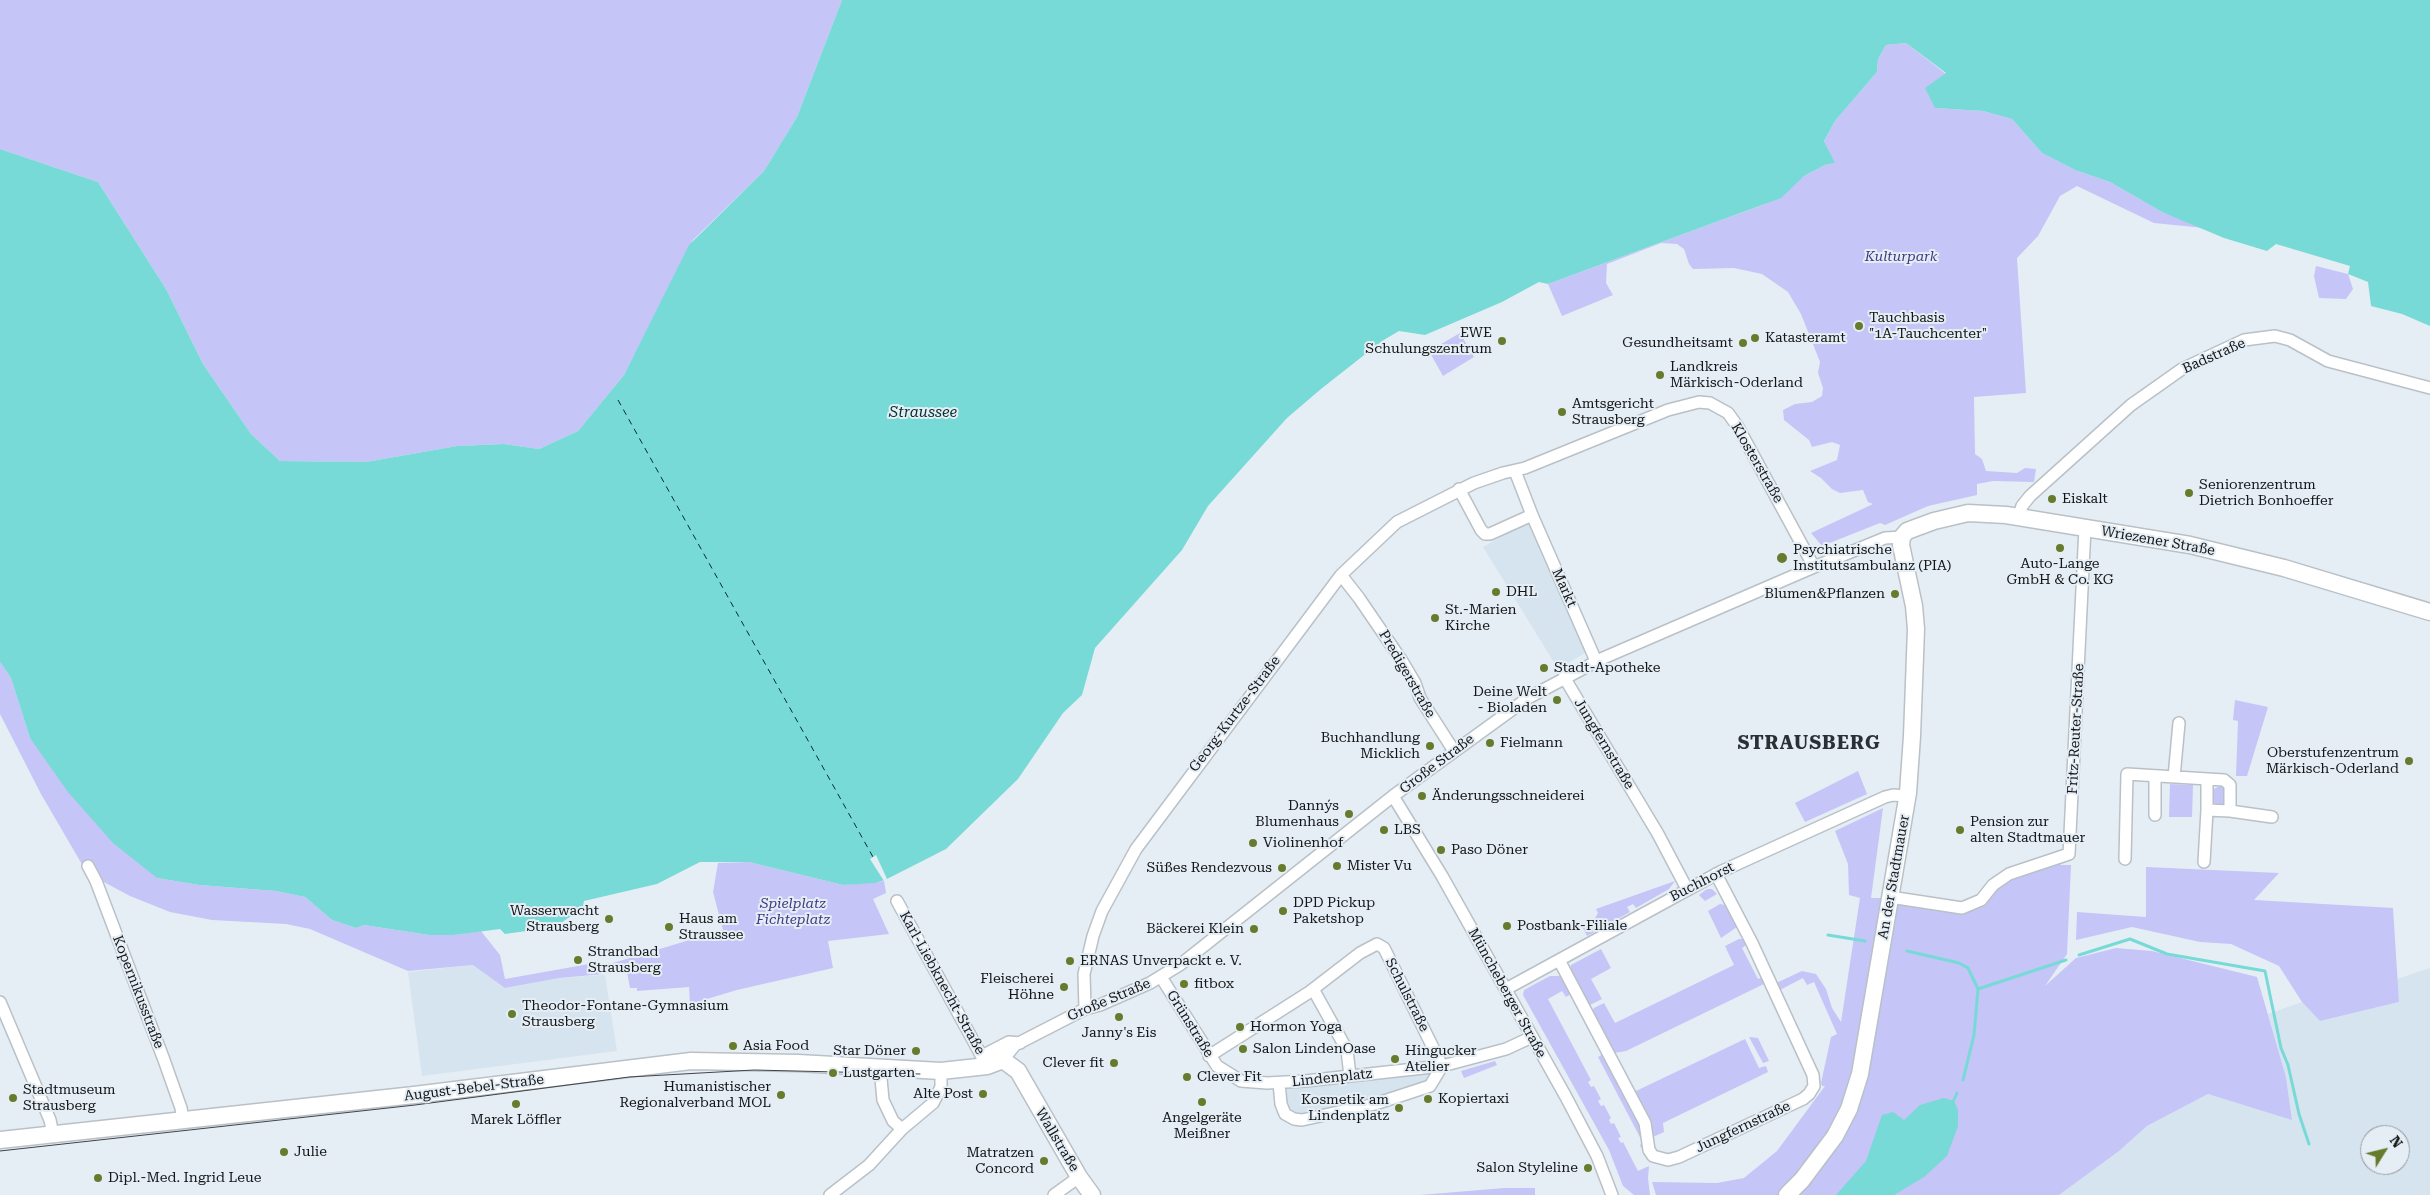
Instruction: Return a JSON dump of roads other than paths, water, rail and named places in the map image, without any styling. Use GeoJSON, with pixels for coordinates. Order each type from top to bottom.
{"type":"FeatureCollection","features":[{"type":"Feature","properties":{"kind":"street","name":"Badstraße"},"geometry":{"type":"LineString","coordinates":[[2018,518],[2022,506],[2030,496],[2131,405],[2182,369],[2244,340],[2275,336],[2290,340],[2328,361],[2430,388]]}},
{"type":"Feature","properties":{"kind":"street","name":"Klosterstraße"},"geometry":{"type":"LineString","coordinates":[[1474,483],[1515,471],[1688,403],[1710,403],[1728,413],[1746,439],[1814,567]]}},
{"type":"Feature","properties":{"kind":"street","name":"Markt"},"geometry":{"type":"LineString","coordinates":[[1515,471],[1532,515],[1596,661]]}},
{"type":"Feature","properties":{"kind":"street","name":"Georg-Kurtze-Straße"},"geometry":{"type":"LineString","coordinates":[[1085,1008],[1084,974],[1093,936],[1102,911],[1136,849],[1341,574],[1398,522],[1459,489],[1474,483]]}},
{"type":"Feature","properties":{"kind":"street"},"geometry":{"type":"LineString","coordinates":[[1459,489],[1485,534],[1490,534],[1532,515]]}},
{"type":"Feature","properties":{"kind":"street","name":"Wriezener Straße"},"geometry":{"type":"LineString","coordinates":[[1894,538],[1916,527],[1968,513],[2018,518],[2190,546],[2249,559],[2430,612]]}},
{"type":"Feature","properties":{"kind":"street","name":"Fritz-Reuter-Straße"},"geometry":{"type":"LineString","coordinates":[[1890,897],[1962,908],[1981,900],[2009,874],[2069,854],[2085,528]]}},
{"type":"Feature","properties":{"kind":"street","name":"Große Straße"},"geometry":{"type":"LineString","coordinates":[[1003,1060],[1015,1045],[1020,1042],[1085,1008],[1100,1005],[1161,977],[1204,947],[1394,796],[1528,698],[1596,661],[1814,567],[1894,538]]}},
{"type":"Feature","properties":{"kind":"street","name":"An der Stadtmauer"},"geometry":{"type":"LineString","coordinates":[[1787,1195],[1802,1180],[1835,1136],[1855,1093],[1907,796],[1912,736],[1916,629],[1914,606],[1901,545],[1894,538]]}},
{"type":"Feature","properties":{"kind":"street","name":"Predigerstraße"},"geometry":{"type":"LineString","coordinates":[[1341,574],[1371,614],[1417,689],[1420,698],[1454,751]]}},
{"type":"Feature","properties":{"kind":"street","name":"Jungfernstraße"},"geometry":{"type":"LineString","coordinates":[[1564,677],[1687,889]]}},
{"type":"Feature","properties":{"kind":"street"},"geometry":{"type":"LineString","coordinates":[[2174,777],[2180,723]]}},
{"type":"Feature","properties":{"kind":"street"},"geometry":{"type":"LineString","coordinates":[[2125,859],[2127,774],[2224,780],[2230,785],[2230,811]]}},
{"type":"Feature","properties":{"kind":"street"},"geometry":{"type":"LineString","coordinates":[[2155,776],[2155,815]]}},
{"type":"Feature","properties":{"kind":"street"},"geometry":{"type":"LineString","coordinates":[[2204,862],[2207,779]]}},
{"type":"Feature","properties":{"kind":"street","name":"Buchhorst"},"geometry":{"type":"LineString","coordinates":[[1506,989],[1716,874],[1885,797],[1893,795],[1907,796]]}},
{"type":"Feature","properties":{"kind":"street","name":"Müncheberger Straße"},"geometry":{"type":"LineString","coordinates":[[1394,796],[1506,989],[1586,1134],[1603,1168],[1612,1195]]}},
{"type":"Feature","properties":{"kind":"street"},"geometry":{"type":"LineString","coordinates":[[2207,810],[2272,817]]}},
{"type":"Feature","properties":{"kind":"street","name":"Kopernikusstraße"},"geometry":{"type":"LineString","coordinates":[[88,866],[96,881],[164,1060],[181,1108],[183,1120]]}},
{"type":"Feature","properties":{"kind":"street","name":"Jungfernstraße"},"geometry":{"type":"LineString","coordinates":[[1559,960],[1645,1122],[1649,1150],[1653,1156],[1668,1160],[1679,1157],[1809,1094],[1814,1086],[1813,1074],[1716,874]]}},
{"type":"Feature","properties":{"kind":"street","name":"Karl-Liebknecht-Straße"},"geometry":{"type":"LineString","coordinates":[[897,901],[984,1061]]}},
{"type":"Feature","properties":{"kind":"street","name":"Schulstraße"},"geometry":{"type":"LineString","coordinates":[[1209,1056],[1313,989],[1360,953],[1377,944],[1384,948],[1442,1066]]}},
{"type":"Feature","properties":{"kind":"street","name":"Grünstraße"},"geometry":{"type":"LineString","coordinates":[[1161,977],[1209,1056],[1225,1073],[1241,1081],[1279,1083]]}},
{"type":"Feature","properties":{"kind":"street"},"geometry":{"type":"LineString","coordinates":[[1313,989],[1347,1050],[1350,1076]]}},
{"type":"Feature","properties":{"kind":"street"},"geometry":{"type":"LineString","coordinates":[[0,1002],[51,1124],[53,1134]]}},
{"type":"Feature","properties":{"kind":"street","name":"Lindenplatz"},"geometry":{"type":"LineString","coordinates":[[1442,1066],[1430,1086],[1425,1089],[1375,1104],[1308,1120],[1294,1119],[1285,1114],[1281,1104],[1279,1083],[1442,1066],[1506,1049],[1532,1037]]}},
{"type":"Feature","properties":{"kind":"street","name":"Große Straße"},"geometry":{"type":"LineString","coordinates":[[984,1061],[1008,1042],[1020,1042]]}},
{"type":"Feature","properties":{"kind":"street","name":"August-Bebel-Straße"},"geometry":{"type":"LineString","coordinates":[[0,1140],[352,1100],[414,1095],[691,1061],[744,1061],[945,1070],[984,1061],[1003,1060]]}},
{"type":"Feature","properties":{"kind":"street","name":"Wallstraße"},"geometry":{"type":"LineString","coordinates":[[1003,1060],[1018,1071],[1079,1177]]}},
{"type":"Feature","properties":{"kind":"street","name":"Wallstraße"},"geometry":{"type":"LineString","coordinates":[[984,1061],[1004,1073],[1035,1102]]}},
{"type":"Feature","properties":{"kind":"street"},"geometry":{"type":"LineString","coordinates":[[880,1068],[882,1100],[892,1121],[902,1129]]}},
{"type":"Feature","properties":{"kind":"street"},"geometry":{"type":"LineString","coordinates":[[830,1195],[869,1165],[902,1129],[937,1097],[945,1070]]}},
{"type":"Feature","properties":{"kind":"street"},"geometry":{"type":"LineString","coordinates":[[1054,1195],[1079,1177],[1092,1195]]}},
{"type":"Feature","properties":{"kind":"water","name":"Straussee"},"geometry":{"type":"Polygon","coordinates":[[[842,0],[2430,0],[2430,326],[2402,314],[2371,306],[2368,282],[2348,274],[2350,266],[2276,244],[2267,251],[2224,238],[2162,212],[2110,182],[2075,170],[2042,153],[2012,119],[1983,111],[1935,108],[1925,88],[1946,73],[1906,43],[1886,45],[1878,59],[1877,72],[1835,121],[1824,141],[1835,163],[1825,165],[1804,176],[1781,198],[1548,284],[1539,282],[1502,302],[1425,335],[1399,331],[1382,341],[1321,389],[1287,418],[1208,506],[1182,550],[1095,648],[1082,695],[1063,713],[1018,779],[946,849],[885,880],[874,883],[843,885],[749,862],[700,862],[657,884],[584,901],[583,908],[555,927],[505,934],[500,929],[454,935],[429,935],[364,925],[356,928],[332,920],[305,897],[276,891],[199,885],[157,878],[113,843],[68,792],[30,738],[11,678],[0,662],[0,149],[98,182],[166,289],[203,364],[251,434],[280,461],[366,462],[457,446],[504,444],[539,449],[578,431],[624,375],[689,245],[764,171],[797,117],[842,0]]]}},
{"type":"Feature","properties":{"kind":"water"},"geometry":{"type":"Polygon","coordinates":[[[1944,1098],[1954,1101],[1958,1110],[1958,1126],[1947,1156],[1924,1177],[1894,1195],[1836,1195],[1866,1161],[1882,1115],[1893,1112],[1904,1120],[1920,1105],[1944,1098]]]}},
{"type":"Feature","properties":{"kind":"waterway"},"geometry":{"type":"LineString","coordinates":[[1828,935],[1865,941]]}},
{"type":"Feature","properties":{"kind":"waterway"},"geometry":{"type":"LineString","coordinates":[[2079,955],[2130,939],[2167,954],[2265,971],[2281,1048],[2288,1065],[2299,1114],[2309,1144]]}},
{"type":"Feature","properties":{"kind":"waterway"},"geometry":{"type":"LineString","coordinates":[[1907,951],[1959,963],[1968,968],[1978,989]]}},
{"type":"Feature","properties":{"kind":"waterway"},"geometry":{"type":"LineString","coordinates":[[1963,1080],[1974,1035],[1978,989],[2066,960]]}},
{"type":"Feature","properties":{"kind":"waterway"},"geometry":{"type":"LineString","coordinates":[[1952,1104],[1957,1093]]}},
{"type":"Feature","properties":{"kind":"tram line"},"geometry":{"type":"LineString","coordinates":[[0,1151],[415,1105],[629,1077],[754,1070],[920,1074]]}},
{"type":"Feature","properties":{"kind":"place","name":"Tauchbasis \"1A-Tauchcenter\""},"geometry":{"type":"Point","coordinates":[1859,326]}},
{"type":"Feature","properties":{"kind":"place","name":"Katasteramt"},"geometry":{"type":"Point","coordinates":[1755,338]}},
{"type":"Feature","properties":{"kind":"place","name":"EWE Schulungszentrum"},"geometry":{"type":"Point","coordinates":[1502,341]}},
{"type":"Feature","properties":{"kind":"place","name":"Gesundheitsamt"},"geometry":{"type":"Point","coordinates":[1743,343]}},
{"type":"Feature","properties":{"kind":"place","name":"Landkreis Märkisch-Oderland"},"geometry":{"type":"Point","coordinates":[1660,375]}},
{"type":"Feature","properties":{"kind":"place","name":"Amtsgericht Strausberg"},"geometry":{"type":"Point","coordinates":[1562,412]}},
{"type":"Feature","properties":{"kind":"place","name":"Seniorenzentrum Dietrich Bonhoeffer"},"geometry":{"type":"Point","coordinates":[2189,493]}},
{"type":"Feature","properties":{"kind":"place","name":"Eiskalt"},"geometry":{"type":"Point","coordinates":[2052,499]}},
{"type":"Feature","properties":{"kind":"place","name":"Auto-Lange GmbH & Co. KG"},"geometry":{"type":"Point","coordinates":[2060,548]}},
{"type":"Feature","properties":{"kind":"place","name":"Psychiatrische Institutsambulanz (PIA)"},"geometry":{"type":"Point","coordinates":[1782,558]}},
{"type":"Feature","properties":{"kind":"place","name":"DHL"},"geometry":{"type":"Point","coordinates":[1496,592]}},
{"type":"Feature","properties":{"kind":"place","name":"Blumen&Pflanzen"},"geometry":{"type":"Point","coordinates":[1895,594]}},
{"type":"Feature","properties":{"kind":"place","name":"St.-Marien Kirche"},"geometry":{"type":"Point","coordinates":[1435,618]}},
{"type":"Feature","properties":{"kind":"place","name":"Stadt-Apotheke"},"geometry":{"type":"Point","coordinates":[1544,668]}},
{"type":"Feature","properties":{"kind":"place","name":"Deine Welt - Bioladen"},"geometry":{"type":"Point","coordinates":[1557,700]}},
{"type":"Feature","properties":{"kind":"place","name":"Fielmann"},"geometry":{"type":"Point","coordinates":[1490,743]}},
{"type":"Feature","properties":{"kind":"place","name":"Buchhandlung Micklich"},"geometry":{"type":"Point","coordinates":[1430,746]}},
{"type":"Feature","properties":{"kind":"place","name":"Oberstufenzentrum Märkisch-Oderland"},"geometry":{"type":"Point","coordinates":[2409,761]}},
{"type":"Feature","properties":{"kind":"place","name":"Änderungsschneiderei"},"geometry":{"type":"Point","coordinates":[1422,796]}},
{"type":"Feature","properties":{"kind":"place","name":"Danny´s Blumenhaus"},"geometry":{"type":"Point","coordinates":[1349,814]}},
{"type":"Feature","properties":{"kind":"place","name":"LBS"},"geometry":{"type":"Point","coordinates":[1384,830]}},
{"type":"Feature","properties":{"kind":"place","name":"Pension zur alten Stadtmauer"},"geometry":{"type":"Point","coordinates":[1960,830]}},
{"type":"Feature","properties":{"kind":"place","name":"Violinenhof"},"geometry":{"type":"Point","coordinates":[1253,843]}},
{"type":"Feature","properties":{"kind":"place","name":"Paso Döner"},"geometry":{"type":"Point","coordinates":[1441,850]}},
{"type":"Feature","properties":{"kind":"place","name":"Mister Vu"},"geometry":{"type":"Point","coordinates":[1337,866]}},
{"type":"Feature","properties":{"kind":"place","name":"Süßes Rendezvous"},"geometry":{"type":"Point","coordinates":[1282,868]}},
{"type":"Feature","properties":{"kind":"place","name":"DPD Pickup Paketshop"},"geometry":{"type":"Point","coordinates":[1283,911]}},
{"type":"Feature","properties":{"kind":"place","name":"Wasserwacht Strausberg"},"geometry":{"type":"Point","coordinates":[609,919]}},
{"type":"Feature","properties":{"kind":"place","name":"Postbank-Filiale"},"geometry":{"type":"Point","coordinates":[1507,926]}},
{"type":"Feature","properties":{"kind":"place","name":"Haus am Straussee"},"geometry":{"type":"Point","coordinates":[669,927]}},
{"type":"Feature","properties":{"kind":"place","name":"Bäckerei Klein"},"geometry":{"type":"Point","coordinates":[1254,929]}},
{"type":"Feature","properties":{"kind":"place","name":"Strandbad Strausberg"},"geometry":{"type":"Point","coordinates":[578,960]}},
{"type":"Feature","properties":{"kind":"place","name":"ERNAS Unverpackt e. V."},"geometry":{"type":"Point","coordinates":[1070,961]}},
{"type":"Feature","properties":{"kind":"place","name":"fitbox"},"geometry":{"type":"Point","coordinates":[1184,984]}},
{"type":"Feature","properties":{"kind":"place","name":"Fleischerei Höhne"},"geometry":{"type":"Point","coordinates":[1064,987]}},
{"type":"Feature","properties":{"kind":"place","name":"Theodor-Fontane-Gymnasium Strausberg"},"geometry":{"type":"Point","coordinates":[512,1014]}},
{"type":"Feature","properties":{"kind":"place","name":"Janny's Eis"},"geometry":{"type":"Point","coordinates":[1119,1017]}},
{"type":"Feature","properties":{"kind":"place","name":"Hormon Yoga"},"geometry":{"type":"Point","coordinates":[1240,1027]}},
{"type":"Feature","properties":{"kind":"place","name":"Asia Food"},"geometry":{"type":"Point","coordinates":[733,1046]}},
{"type":"Feature","properties":{"kind":"place","name":"Salon LindenOase"},"geometry":{"type":"Point","coordinates":[1243,1049]}},
{"type":"Feature","properties":{"kind":"place","name":"Star Döner"},"geometry":{"type":"Point","coordinates":[916,1051]}},
{"type":"Feature","properties":{"kind":"place","name":"Hingucker Atelier"},"geometry":{"type":"Point","coordinates":[1395,1059]}},
{"type":"Feature","properties":{"kind":"place","name":"Clever fit"},"geometry":{"type":"Point","coordinates":[1114,1063]}},
{"type":"Feature","properties":{"kind":"place","name":"Lustgarten"},"geometry":{"type":"Point","coordinates":[833,1073]}},
{"type":"Feature","properties":{"kind":"place","name":"Clever Fit"},"geometry":{"type":"Point","coordinates":[1187,1077]}},
{"type":"Feature","properties":{"kind":"place","name":"Alte Post"},"geometry":{"type":"Point","coordinates":[983,1094]}},
{"type":"Feature","properties":{"kind":"place","name":"Humanistischer Regionalverband MOL"},"geometry":{"type":"Point","coordinates":[781,1095]}},
{"type":"Feature","properties":{"kind":"place","name":"Stadtmuseum Strausberg"},"geometry":{"type":"Point","coordinates":[13,1098]}},
{"type":"Feature","properties":{"kind":"place","name":"Kopiertaxi"},"geometry":{"type":"Point","coordinates":[1428,1099]}},
{"type":"Feature","properties":{"kind":"place","name":"Angelgeräte Meißner"},"geometry":{"type":"Point","coordinates":[1202,1102]}},
{"type":"Feature","properties":{"kind":"place","name":"Marek Löffler"},"geometry":{"type":"Point","coordinates":[516,1104]}},
{"type":"Feature","properties":{"kind":"place","name":"Kosmetik am Lindenplatz"},"geometry":{"type":"Point","coordinates":[1399,1108]}},
{"type":"Feature","properties":{"kind":"place","name":"Julie"},"geometry":{"type":"Point","coordinates":[284,1152]}},
{"type":"Feature","properties":{"kind":"place","name":"Matratzen Concord"},"geometry":{"type":"Point","coordinates":[1044,1161]}},
{"type":"Feature","properties":{"kind":"place","name":"Salon Styleline"},"geometry":{"type":"Point","coordinates":[1588,1168]}},
{"type":"Feature","properties":{"kind":"place","name":"Dipl.-Med. Ingrid Leue"},"geometry":{"type":"Point","coordinates":[98,1178]}},
{"type":"Feature","properties":{"kind":"district","name":"STRAUSBERG"},"geometry":{"type":"Point","coordinates":[1809,743]}},
{"type":"Feature","properties":{"kind":"park label","name":"Kulturpark"},"geometry":{"type":"Point","coordinates":[1901,257]}},
{"type":"Feature","properties":{"kind":"park label","name":"Spielplatz Fichteplatz"},"geometry":{"type":"Point","coordinates":[793,912]}}]}
